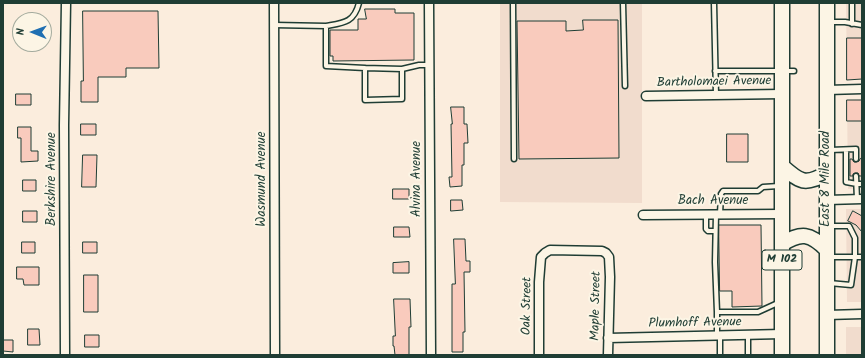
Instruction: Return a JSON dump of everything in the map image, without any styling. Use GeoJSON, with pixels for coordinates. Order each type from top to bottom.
{"type":"FeatureCollection","features":[{"type":"Feature","properties":{"kind":"highway","name":"M 102"},"geometry":{"type":"LineString","coordinates":[[782,3],[788,71],[782,94],[782,355]]}},
{"type":"Feature","properties":{"kind":"highway","name":"East 8 Mile Road"},"geometry":{"type":"LineString","coordinates":[[827,3],[827,355]]}},
{"type":"Feature","properties":{"kind":"highway"},"geometry":{"type":"LineString","coordinates":[[782,166],[797,179],[802,181],[813,180],[827,173]]}},
{"type":"Feature","properties":{"kind":"highway"},"geometry":{"type":"LineString","coordinates":[[782,244],[796,237],[807,236],[819,242],[827,253]]}},
{"type":"Feature","properties":{"kind":"street","name":"Berkshire Avenue"},"geometry":{"type":"LineString","coordinates":[[65,355],[64,125],[66,3]]}},
{"type":"Feature","properties":{"kind":"street","name":"Wasmund Avenue"},"geometry":{"type":"LineString","coordinates":[[274,3],[275,355]]}},
{"type":"Feature","properties":{"kind":"street","name":"Alvina Avenue"},"geometry":{"type":"LineString","coordinates":[[429,3],[431,355]]}},
{"type":"Feature","properties":{"kind":"street"},"geometry":{"type":"LineString","coordinates":[[827,90],[862,89]]}},
{"type":"Feature","properties":{"kind":"street","name":"Bartholomaei Avenue"},"geometry":{"type":"LineString","coordinates":[[646,96],[782,94]]}},
{"type":"Feature","properties":{"kind":"street"},"geometry":{"type":"LineString","coordinates":[[827,200],[859,200]]}},
{"type":"Feature","properties":{"kind":"street","name":"Bach Avenue"},"geometry":{"type":"LineString","coordinates":[[643,215],[782,214]]}},
{"type":"Feature","properties":{"kind":"street","name":"Maple Street"},"geometry":{"type":"LineString","coordinates":[[541,257],[550,250],[602,251],[609,257],[610,277],[608,355]]}},
{"type":"Feature","properties":{"kind":"street","name":"Oak Street"},"geometry":{"type":"LineString","coordinates":[[539,355],[539,282],[541,257]]}},
{"type":"Feature","properties":{"kind":"street"},"geometry":{"type":"LineString","coordinates":[[827,315],[862,314]]}},
{"type":"Feature","properties":{"kind":"street","name":"Plumhoff Avenue"},"geometry":{"type":"LineString","coordinates":[[608,338],[782,334]]}},
{"type":"Feature","properties":{"kind":"lane"},"geometry":{"type":"LineString","coordinates":[[274,25],[326,26],[344,23],[355,13],[359,3]]}},
{"type":"Feature","properties":{"kind":"lane"},"geometry":{"type":"LineString","coordinates":[[513,3],[514,159]]}},
{"type":"Feature","properties":{"kind":"lane"},"geometry":{"type":"LineString","coordinates":[[623,3],[625,86]]}},
{"type":"Feature","properties":{"kind":"lane"},"geometry":{"type":"LineString","coordinates":[[714,3],[716,95]]}},
{"type":"Feature","properties":{"kind":"lane"},"geometry":{"type":"LineString","coordinates":[[852,3],[852,24]]}},
{"type":"Feature","properties":{"kind":"lane"},"geometry":{"type":"LineString","coordinates":[[827,22],[845,22],[862,25]]}},
{"type":"Feature","properties":{"kind":"lane"},"geometry":{"type":"LineString","coordinates":[[326,26],[326,66],[402,69],[419,65],[430,65]]}},
{"type":"Feature","properties":{"kind":"lane"},"geometry":{"type":"LineString","coordinates":[[365,68],[365,100],[402,99],[402,69]]}},
{"type":"Feature","properties":{"kind":"lane"},"geometry":{"type":"LineString","coordinates":[[716,71],[788,71]]}},
{"type":"Feature","properties":{"kind":"lane"},"geometry":{"type":"LineString","coordinates":[[827,150],[862,150]]}},
{"type":"Feature","properties":{"kind":"lane"},"geometry":{"type":"LineString","coordinates":[[846,150],[846,182],[862,184]]}},
{"type":"Feature","properties":{"kind":"lane"},"geometry":{"type":"LineString","coordinates":[[856,150],[856,159]]}},
{"type":"Feature","properties":{"kind":"lane"},"geometry":{"type":"LineString","coordinates":[[856,176],[859,200]]}},
{"type":"Feature","properties":{"kind":"lane"},"geometry":{"type":"LineString","coordinates":[[720,355],[717,312],[715,231],[721,194],[723,191],[758,191],[763,187],[782,186]]}},
{"type":"Feature","properties":{"kind":"lane"},"geometry":{"type":"LineString","coordinates":[[706,214],[706,229],[708,231],[715,231]]}},
{"type":"Feature","properties":{"kind":"lane"},"geometry":{"type":"LineString","coordinates":[[827,226],[849,226],[855,238],[855,257],[850,285],[827,283]]}},
{"type":"Feature","properties":{"kind":"lane"},"geometry":{"type":"LineString","coordinates":[[827,253],[862,257]]}},
{"type":"Feature","properties":{"kind":"lane"},"geometry":{"type":"LineString","coordinates":[[717,312],[758,312],[782,301]]}},
{"type":"Feature","properties":{"kind":"lane"},"geometry":{"type":"LineString","coordinates":[[748,334],[748,355]]}},
{"type":"Feature","properties":{"kind":"shaded area"},"geometry":{"type":"Polygon","coordinates":[[[500,3],[642,3],[642,203],[500,202],[500,3]]]}},
{"type":"Feature","properties":{"kind":"shaded area"},"geometry":{"type":"Polygon","coordinates":[[[846,3],[862,3],[862,79],[847,80],[846,3]]]}},
{"type":"Feature","properties":{"kind":"shaded area"},"geometry":{"type":"Polygon","coordinates":[[[862,99],[862,188],[848,189],[847,100],[862,99]]]}},
{"type":"Feature","properties":{"kind":"shaded area"},"geometry":{"type":"Polygon","coordinates":[[[846,209],[862,209],[862,302],[847,302],[846,209]]]}},
{"type":"Feature","properties":{"kind":"shaded area"},"geometry":{"type":"Polygon","coordinates":[[[846,327],[862,327],[862,355],[846,355],[846,327]]]}},
{"type":"Feature","properties":{"kind":"building"},"geometry":{"type":"Polygon","coordinates":[[[365,9],[395,9],[395,13],[414,13],[414,60],[333,61],[333,56],[330,56],[330,30],[358,30],[358,19],[366,19],[365,9]]]}},
{"type":"Feature","properties":{"kind":"building"},"geometry":{"type":"Polygon","coordinates":[[[83,11],[158,11],[159,68],[126,68],[126,77],[98,77],[98,102],[81,102],[81,81],[83,81],[83,11]]]}},
{"type":"Feature","properties":{"kind":"building"},"geometry":{"type":"Polygon","coordinates":[[[583,20],[618,20],[619,158],[519,159],[517,21],[566,21],[566,31],[583,30],[583,20]]]}},
{"type":"Feature","properties":{"kind":"building"},"geometry":{"type":"Polygon","coordinates":[[[847,38],[862,38],[862,79],[847,80],[847,38]]]}},
{"type":"Feature","properties":{"kind":"building"},"geometry":{"type":"Polygon","coordinates":[[[16,94],[31,94],[31,105],[16,105],[16,94]]]}},
{"type":"Feature","properties":{"kind":"building"},"geometry":{"type":"Polygon","coordinates":[[[847,100],[862,100],[862,121],[847,121],[847,100]]]}},
{"type":"Feature","properties":{"kind":"building"},"geometry":{"type":"Polygon","coordinates":[[[451,107],[464,107],[464,124],[467,124],[468,143],[464,143],[462,186],[450,187],[449,177],[452,177],[451,107]]]}},
{"type":"Feature","properties":{"kind":"building"},"geometry":{"type":"Polygon","coordinates":[[[81,124],[96,124],[96,135],[81,135],[81,124]]]}},
{"type":"Feature","properties":{"kind":"building"},"geometry":{"type":"Polygon","coordinates":[[[18,127],[31,127],[31,151],[38,151],[38,161],[21,162],[21,138],[18,138],[18,127]]]}},
{"type":"Feature","properties":{"kind":"building"},"geometry":{"type":"Polygon","coordinates":[[[727,134],[748,134],[748,162],[727,162],[727,134]]]}},
{"type":"Feature","properties":{"kind":"building"},"geometry":{"type":"Polygon","coordinates":[[[83,155],[97,155],[96,187],[82,187],[83,155]]]}},
{"type":"Feature","properties":{"kind":"building"},"geometry":{"type":"Polygon","coordinates":[[[862,158],[862,176],[855,173],[853,176],[850,176],[850,159],[856,162],[862,158]]]}},
{"type":"Feature","properties":{"kind":"building"},"geometry":{"type":"Polygon","coordinates":[[[23,180],[36,180],[36,191],[23,191],[23,180]]]}},
{"type":"Feature","properties":{"kind":"building"},"geometry":{"type":"Polygon","coordinates":[[[393,189],[409,189],[409,199],[393,199],[393,189]]]}},
{"type":"Feature","properties":{"kind":"building"},"geometry":{"type":"Polygon","coordinates":[[[451,200],[462,200],[463,210],[451,211],[451,200]]]}},
{"type":"Feature","properties":{"kind":"building"},"geometry":{"type":"Polygon","coordinates":[[[23,211],[37,211],[37,222],[23,222],[23,211]]]}},
{"type":"Feature","properties":{"kind":"building"},"geometry":{"type":"Polygon","coordinates":[[[853,211],[862,216],[862,232],[856,225],[848,221],[853,211]]]}},
{"type":"Feature","properties":{"kind":"building"},"geometry":{"type":"Polygon","coordinates":[[[719,225],[761,225],[762,306],[732,307],[732,291],[720,291],[719,225]]]}},
{"type":"Feature","properties":{"kind":"building"},"geometry":{"type":"Polygon","coordinates":[[[394,227],[409,227],[410,237],[394,237],[394,227]]]}},
{"type":"Feature","properties":{"kind":"building"},"geometry":{"type":"Polygon","coordinates":[[[454,239],[465,239],[466,261],[470,261],[470,272],[464,272],[465,332],[463,332],[463,352],[452,352],[452,284],[455,284],[454,239]]]}},
{"type":"Feature","properties":{"kind":"building"},"geometry":{"type":"Polygon","coordinates":[[[22,242],[35,242],[35,253],[22,253],[22,242]]]}},
{"type":"Feature","properties":{"kind":"building"},"geometry":{"type":"Polygon","coordinates":[[[83,242],[97,242],[97,253],[83,253],[83,242]]]}},
{"type":"Feature","properties":{"kind":"building"},"geometry":{"type":"Polygon","coordinates":[[[409,262],[409,273],[393,273],[393,263],[409,262]]]}},
{"type":"Feature","properties":{"kind":"building"},"geometry":{"type":"Polygon","coordinates":[[[17,267],[39,267],[39,285],[24,285],[23,279],[17,279],[17,267]]]}},
{"type":"Feature","properties":{"kind":"building"},"geometry":{"type":"Polygon","coordinates":[[[84,275],[98,275],[98,312],[84,312],[84,275]]]}},
{"type":"Feature","properties":{"kind":"building"},"geometry":{"type":"Polygon","coordinates":[[[394,299],[410,299],[411,327],[409,327],[409,355],[395,355],[393,346],[393,336],[395,336],[394,299]]]}},
{"type":"Feature","properties":{"kind":"building"},"geometry":{"type":"Polygon","coordinates":[[[28,329],[39,329],[40,345],[28,345],[28,329]]]}},
{"type":"Feature","properties":{"kind":"building"},"geometry":{"type":"Polygon","coordinates":[[[85,335],[99,335],[99,347],[85,347],[85,335]]]}},
{"type":"Feature","properties":{"kind":"building"},"geometry":{"type":"Polygon","coordinates":[[[3,340],[13,340],[13,352],[3,351],[3,340]]]}}]}
